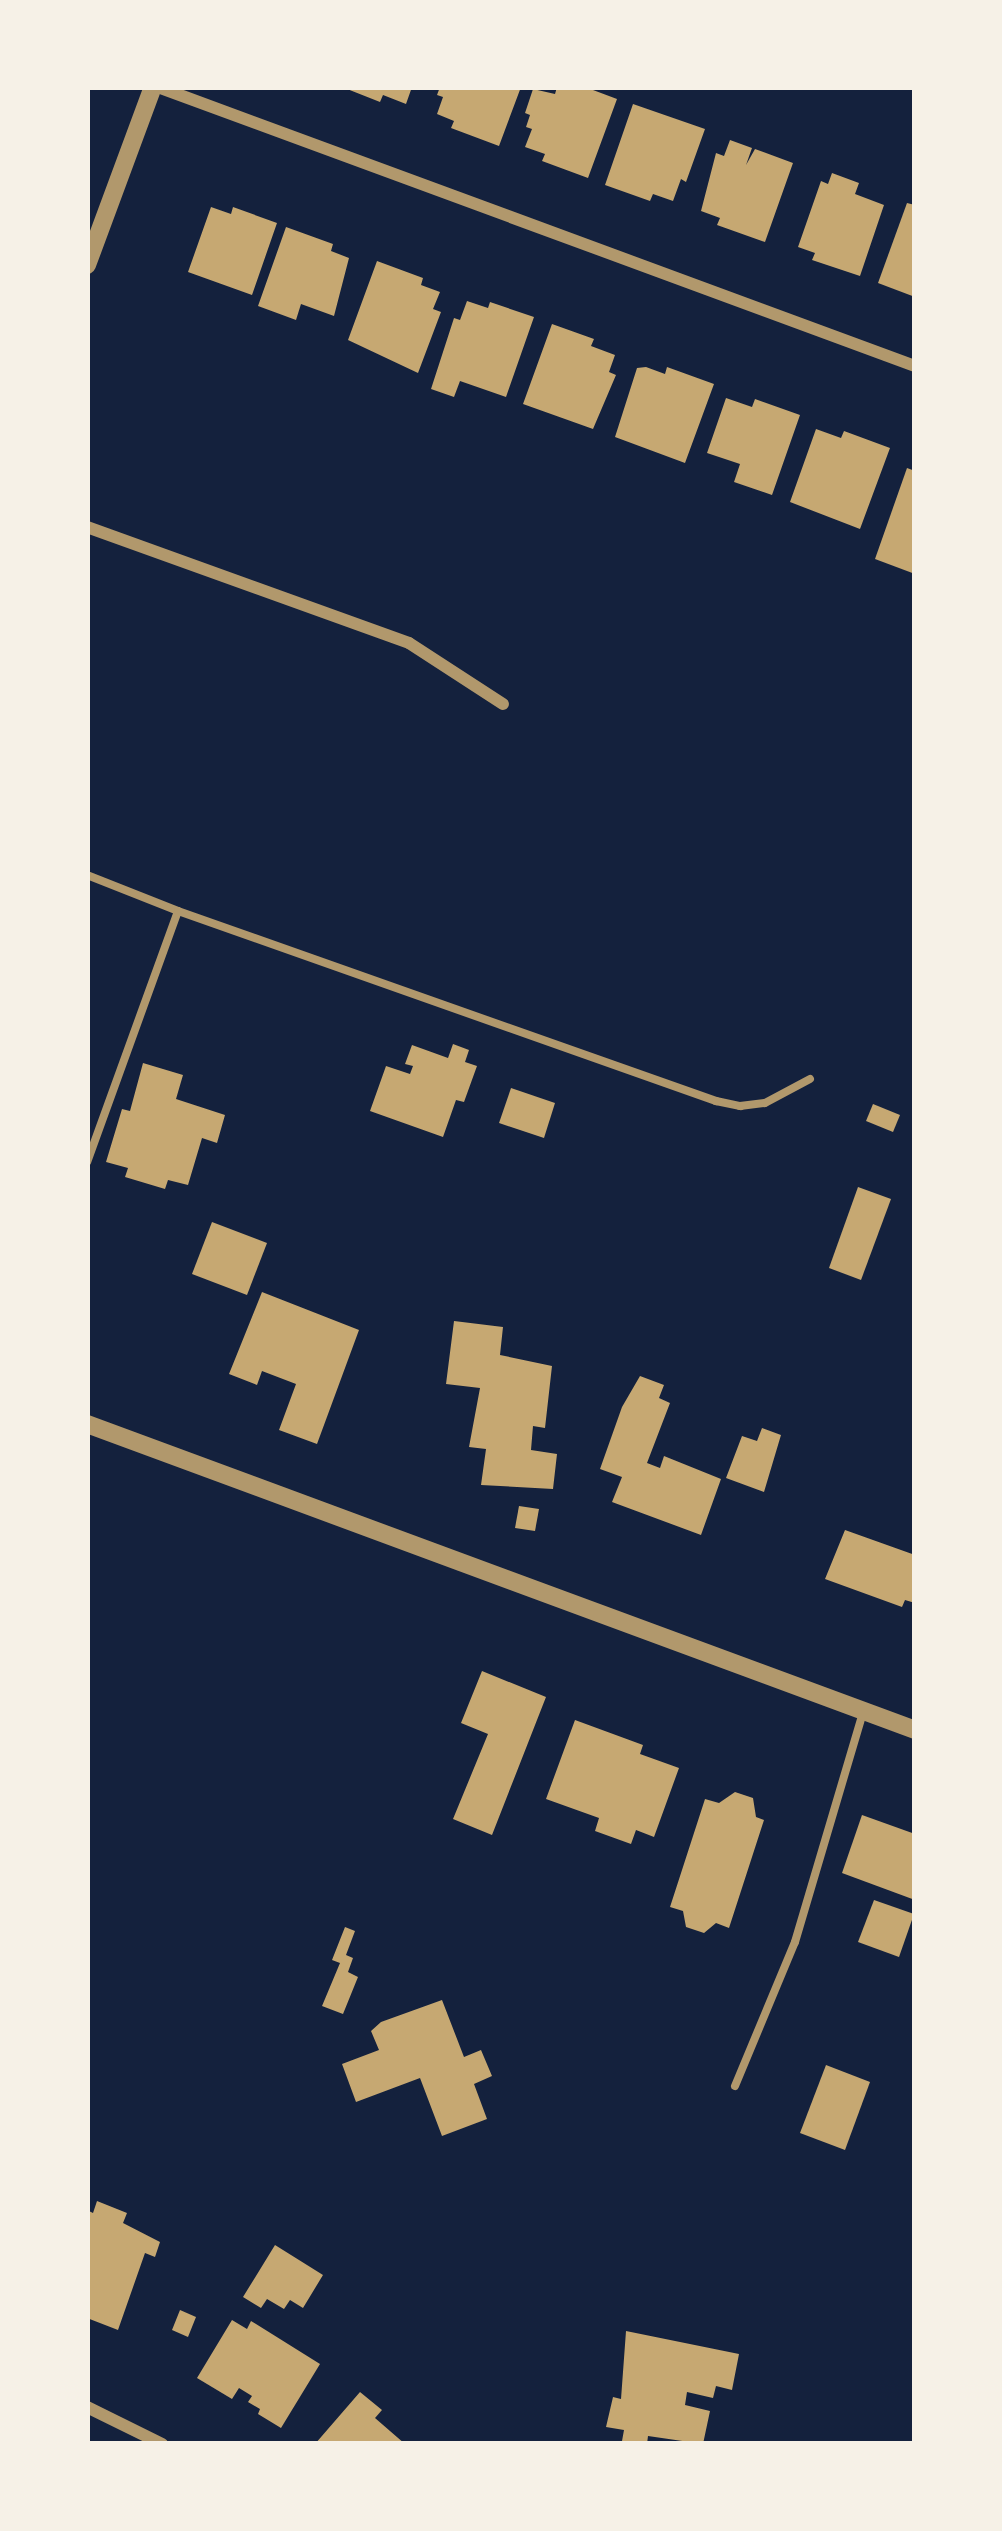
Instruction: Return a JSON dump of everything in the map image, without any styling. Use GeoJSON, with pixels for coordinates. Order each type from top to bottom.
{"type":"FeatureCollection","features":[{"type":"Feature","properties":{"kind":"street"},"geometry":{"type":"LineString","coordinates":[[87,265],[155,87],[915,366]]}},
{"type":"Feature","properties":{"kind":"street"},"geometry":{"type":"LineString","coordinates":[[87,527],[410,643],[503,704]]}},
{"type":"Feature","properties":{"kind":"street"},"geometry":{"type":"LineString","coordinates":[[87,1424],[915,1730]]}},
{"type":"Feature","properties":{"kind":"street"},"geometry":{"type":"LineString","coordinates":[[87,2407],[162,2444]]}},
{"type":"Feature","properties":{"kind":"lane"},"geometry":{"type":"LineString","coordinates":[[87,875],[716,1101],[740,1106],[765,1102],[810,1079]]}},
{"type":"Feature","properties":{"kind":"lane"},"geometry":{"type":"LineString","coordinates":[[87,1162],[178,911]]}},
{"type":"Feature","properties":{"kind":"lane"},"geometry":{"type":"LineString","coordinates":[[734,2086],[795,1942],[864,1711]]}},
{"type":"Feature","properties":{"kind":"building"},"geometry":{"type":"Polygon","coordinates":[[[342,87],[412,87],[406,104],[383,95],[380,102],[342,87]]]}},
{"type":"Feature","properties":{"kind":"building"},"geometry":{"type":"Polygon","coordinates":[[[440,87],[521,87],[499,146],[451,128],[454,121],[437,114],[443,97],[437,95],[440,87]]]}},
{"type":"Feature","properties":{"kind":"building"},"geometry":{"type":"Polygon","coordinates":[[[557,87],[585,87],[617,99],[588,178],[542,161],[545,154],[525,147],[532,129],[526,127],[530,115],[525,113],[533,89],[555,94],[557,87]]]}},
{"type":"Feature","properties":{"kind":"building"},"geometry":{"type":"Polygon","coordinates":[[[633,104],[705,129],[686,182],[681,179],[673,201],[653,194],[650,201],[605,185],[633,104]]]}},
{"type":"Feature","properties":{"kind":"building"},"geometry":{"type":"Polygon","coordinates":[[[730,140],[752,148],[746,165],[755,149],[793,163],[765,242],[717,225],[720,218],[701,211],[716,153],[724,156],[730,140]]]}},
{"type":"Feature","properties":{"kind":"building"},"geometry":{"type":"Polygon","coordinates":[[[832,173],[859,183],[855,194],[884,205],[860,276],[812,260],[815,253],[798,247],[821,181],[828,184],[832,173]]]}},
{"type":"Feature","properties":{"kind":"building"},"geometry":{"type":"Polygon","coordinates":[[[907,203],[915,205],[915,297],[878,283],[907,203]]]}},
{"type":"Feature","properties":{"kind":"building"},"geometry":{"type":"Polygon","coordinates":[[[211,207],[231,214],[233,207],[277,223],[252,295],[188,272],[211,207]]]}},
{"type":"Feature","properties":{"kind":"building"},"geometry":{"type":"Polygon","coordinates":[[[286,227],[333,244],[331,251],[349,258],[334,316],[301,304],[296,320],[258,306],[286,227]]]}},
{"type":"Feature","properties":{"kind":"building"},"geometry":{"type":"Polygon","coordinates":[[[377,261],[423,278],[421,285],[440,292],[433,309],[441,312],[418,373],[348,340],[377,261]]]}},
{"type":"Feature","properties":{"kind":"building"},"geometry":{"type":"Polygon","coordinates":[[[467,301],[488,308],[490,302],[534,317],[506,397],[460,381],[454,397],[431,389],[454,318],[460,320],[467,301]]]}},
{"type":"Feature","properties":{"kind":"building"},"geometry":{"type":"Polygon","coordinates":[[[552,324],[594,339],[591,346],[615,355],[609,372],[616,375],[593,429],[523,404],[552,324]]]}},
{"type":"Feature","properties":{"kind":"building"},"geometry":{"type":"Polygon","coordinates":[[[667,367],[714,384],[685,463],[615,437],[637,368],[665,374],[667,367]]]}},
{"type":"Feature","properties":{"kind":"building"},"geometry":{"type":"Polygon","coordinates":[[[726,398],[752,407],[755,399],[800,415],[772,495],[734,482],[740,464],[707,453],[726,398]]]}},
{"type":"Feature","properties":{"kind":"building"},"geometry":{"type":"Polygon","coordinates":[[[816,429],[841,438],[844,431],[890,448],[860,529],[790,502],[816,429]]]}},
{"type":"Feature","properties":{"kind":"building"},"geometry":{"type":"Polygon","coordinates":[[[907,468],[915,471],[915,574],[875,559],[907,468]]]}},
{"type":"Feature","properties":{"kind":"building"},"geometry":{"type":"Polygon","coordinates":[[[453,1044],[469,1050],[465,1062],[477,1066],[464,1102],[456,1100],[443,1137],[370,1111],[386,1066],[410,1074],[413,1066],[405,1064],[412,1045],[448,1058],[453,1044]]]}},
{"type":"Feature","properties":{"kind":"building"},"geometry":{"type":"Polygon","coordinates":[[[143,1063],[183,1075],[176,1099],[225,1115],[217,1143],[202,1138],[188,1185],[168,1180],[165,1189],[125,1177],[128,1168],[106,1162],[122,1109],[130,1111],[143,1063]]]}},
{"type":"Feature","properties":{"kind":"building"},"geometry":{"type":"Polygon","coordinates":[[[511,1088],[555,1103],[544,1138],[499,1123],[511,1088]]]}},
{"type":"Feature","properties":{"kind":"building"},"geometry":{"type":"Polygon","coordinates":[[[873,1104],[900,1115],[893,1132],[866,1121],[873,1104]]]}},
{"type":"Feature","properties":{"kind":"building"},"geometry":{"type":"Polygon","coordinates":[[[858,1187],[891,1199],[861,1280],[829,1268],[858,1187]]]}},
{"type":"Feature","properties":{"kind":"building"},"geometry":{"type":"Polygon","coordinates":[[[212,1222],[267,1243],[247,1295],[192,1274],[212,1222]]]}},
{"type":"Feature","properties":{"kind":"building"},"geometry":{"type":"Polygon","coordinates":[[[262,1292],[359,1330],[317,1444],[279,1430],[296,1384],[262,1371],[257,1385],[229,1374],[262,1292]]]}},
{"type":"Feature","properties":{"kind":"building"},"geometry":{"type":"Polygon","coordinates":[[[454,1321],[503,1327],[500,1355],[552,1366],[545,1428],[533,1426],[531,1450],[557,1454],[553,1489],[481,1485],[486,1449],[469,1447],[480,1388],[446,1384],[454,1321]]]}},
{"type":"Feature","properties":{"kind":"building"},"geometry":{"type":"Polygon","coordinates":[[[640,1376],[664,1385],[659,1398],[670,1403],[647,1463],[660,1468],[664,1456],[721,1479],[701,1535],[612,1502],[622,1477],[600,1469],[622,1407],[640,1376]]]}},
{"type":"Feature","properties":{"kind":"building"},"geometry":{"type":"Polygon","coordinates":[[[762,1428],[781,1435],[764,1492],[726,1478],[742,1436],[757,1441],[762,1428]]]}},
{"type":"Feature","properties":{"kind":"building"},"geometry":{"type":"Polygon","coordinates":[[[519,1506],[539,1509],[535,1531],[515,1528],[519,1506]]]}},
{"type":"Feature","properties":{"kind":"building"},"geometry":{"type":"Polygon","coordinates":[[[845,1530],[915,1555],[915,1603],[905,1600],[902,1607],[825,1579],[845,1530]]]}},
{"type":"Feature","properties":{"kind":"building"},"geometry":{"type":"Polygon","coordinates":[[[482,1671],[546,1697],[492,1835],[453,1819],[488,1734],[461,1723],[482,1671]]]}},
{"type":"Feature","properties":{"kind":"building"},"geometry":{"type":"Polygon","coordinates":[[[575,1720],[643,1745],[640,1754],[679,1768],[654,1837],[636,1830],[631,1844],[595,1831],[599,1818],[546,1799],[575,1720]]]}},
{"type":"Feature","properties":{"kind":"building"},"geometry":{"type":"Polygon","coordinates":[[[735,1792],[753,1798],[756,1817],[764,1820],[729,1928],[716,1923],[704,1933],[686,1927],[683,1911],[670,1907],[705,1799],[719,1803],[735,1792]]]}},
{"type":"Feature","properties":{"kind":"building"},"geometry":{"type":"Polygon","coordinates":[[[862,1815],[915,1834],[915,1900],[842,1873],[862,1815]]]}},
{"type":"Feature","properties":{"kind":"building"},"geometry":{"type":"Polygon","coordinates":[[[874,1900],[914,1914],[899,1957],[858,1942],[874,1900]]]}},
{"type":"Feature","properties":{"kind":"building"},"geometry":{"type":"Polygon","coordinates":[[[345,1927],[355,1931],[346,1955],[353,1958],[348,1972],[358,1977],[343,2014],[322,2006],[340,1963],[332,1960],[345,1927]]]}},
{"type":"Feature","properties":{"kind":"building"},"geometry":{"type":"Polygon","coordinates":[[[442,2000],[464,2057],[481,2050],[492,2076],[474,2084],[487,2119],[442,2136],[420,2078],[356,2102],[342,2064],[379,2050],[371,2031],[381,2022],[442,2000]]]}},
{"type":"Feature","properties":{"kind":"building"},"geometry":{"type":"Polygon","coordinates":[[[826,2065],[870,2082],[845,2150],[800,2133],[826,2065]]]}},
{"type":"Feature","properties":{"kind":"building"},"geometry":{"type":"Polygon","coordinates":[[[97,2201],[127,2213],[123,2223],[160,2242],[155,2257],[145,2253],[118,2330],[87,2318],[87,2210],[93,2213],[97,2201]]]}},
{"type":"Feature","properties":{"kind":"building"},"geometry":{"type":"Polygon","coordinates":[[[275,2245],[323,2275],[303,2308],[290,2300],[284,2309],[267,2299],[261,2308],[243,2297],[275,2245]]]}},
{"type":"Feature","properties":{"kind":"building"},"geometry":{"type":"Polygon","coordinates":[[[180,2310],[196,2317],[188,2337],[172,2330],[180,2310]]]}},
{"type":"Feature","properties":{"kind":"building"},"geometry":{"type":"Polygon","coordinates":[[[232,2320],[247,2329],[251,2321],[320,2364],[281,2428],[258,2414],[260,2409],[248,2402],[252,2396],[239,2388],[232,2399],[197,2378],[232,2320]]]}},
{"type":"Feature","properties":{"kind":"building"},"geometry":{"type":"Polygon","coordinates":[[[626,2331],[739,2354],[732,2390],[716,2386],[713,2398],[687,2392],[685,2405],[710,2411],[703,2444],[648,2436],[647,2444],[636,2444],[622,2441],[624,2430],[606,2427],[613,2397],[621,2399],[626,2331]]]}},
{"type":"Feature","properties":{"kind":"building"},"geometry":{"type":"Polygon","coordinates":[[[360,2392],[382,2410],[375,2418],[405,2444],[315,2444],[360,2392]]]}}]}
